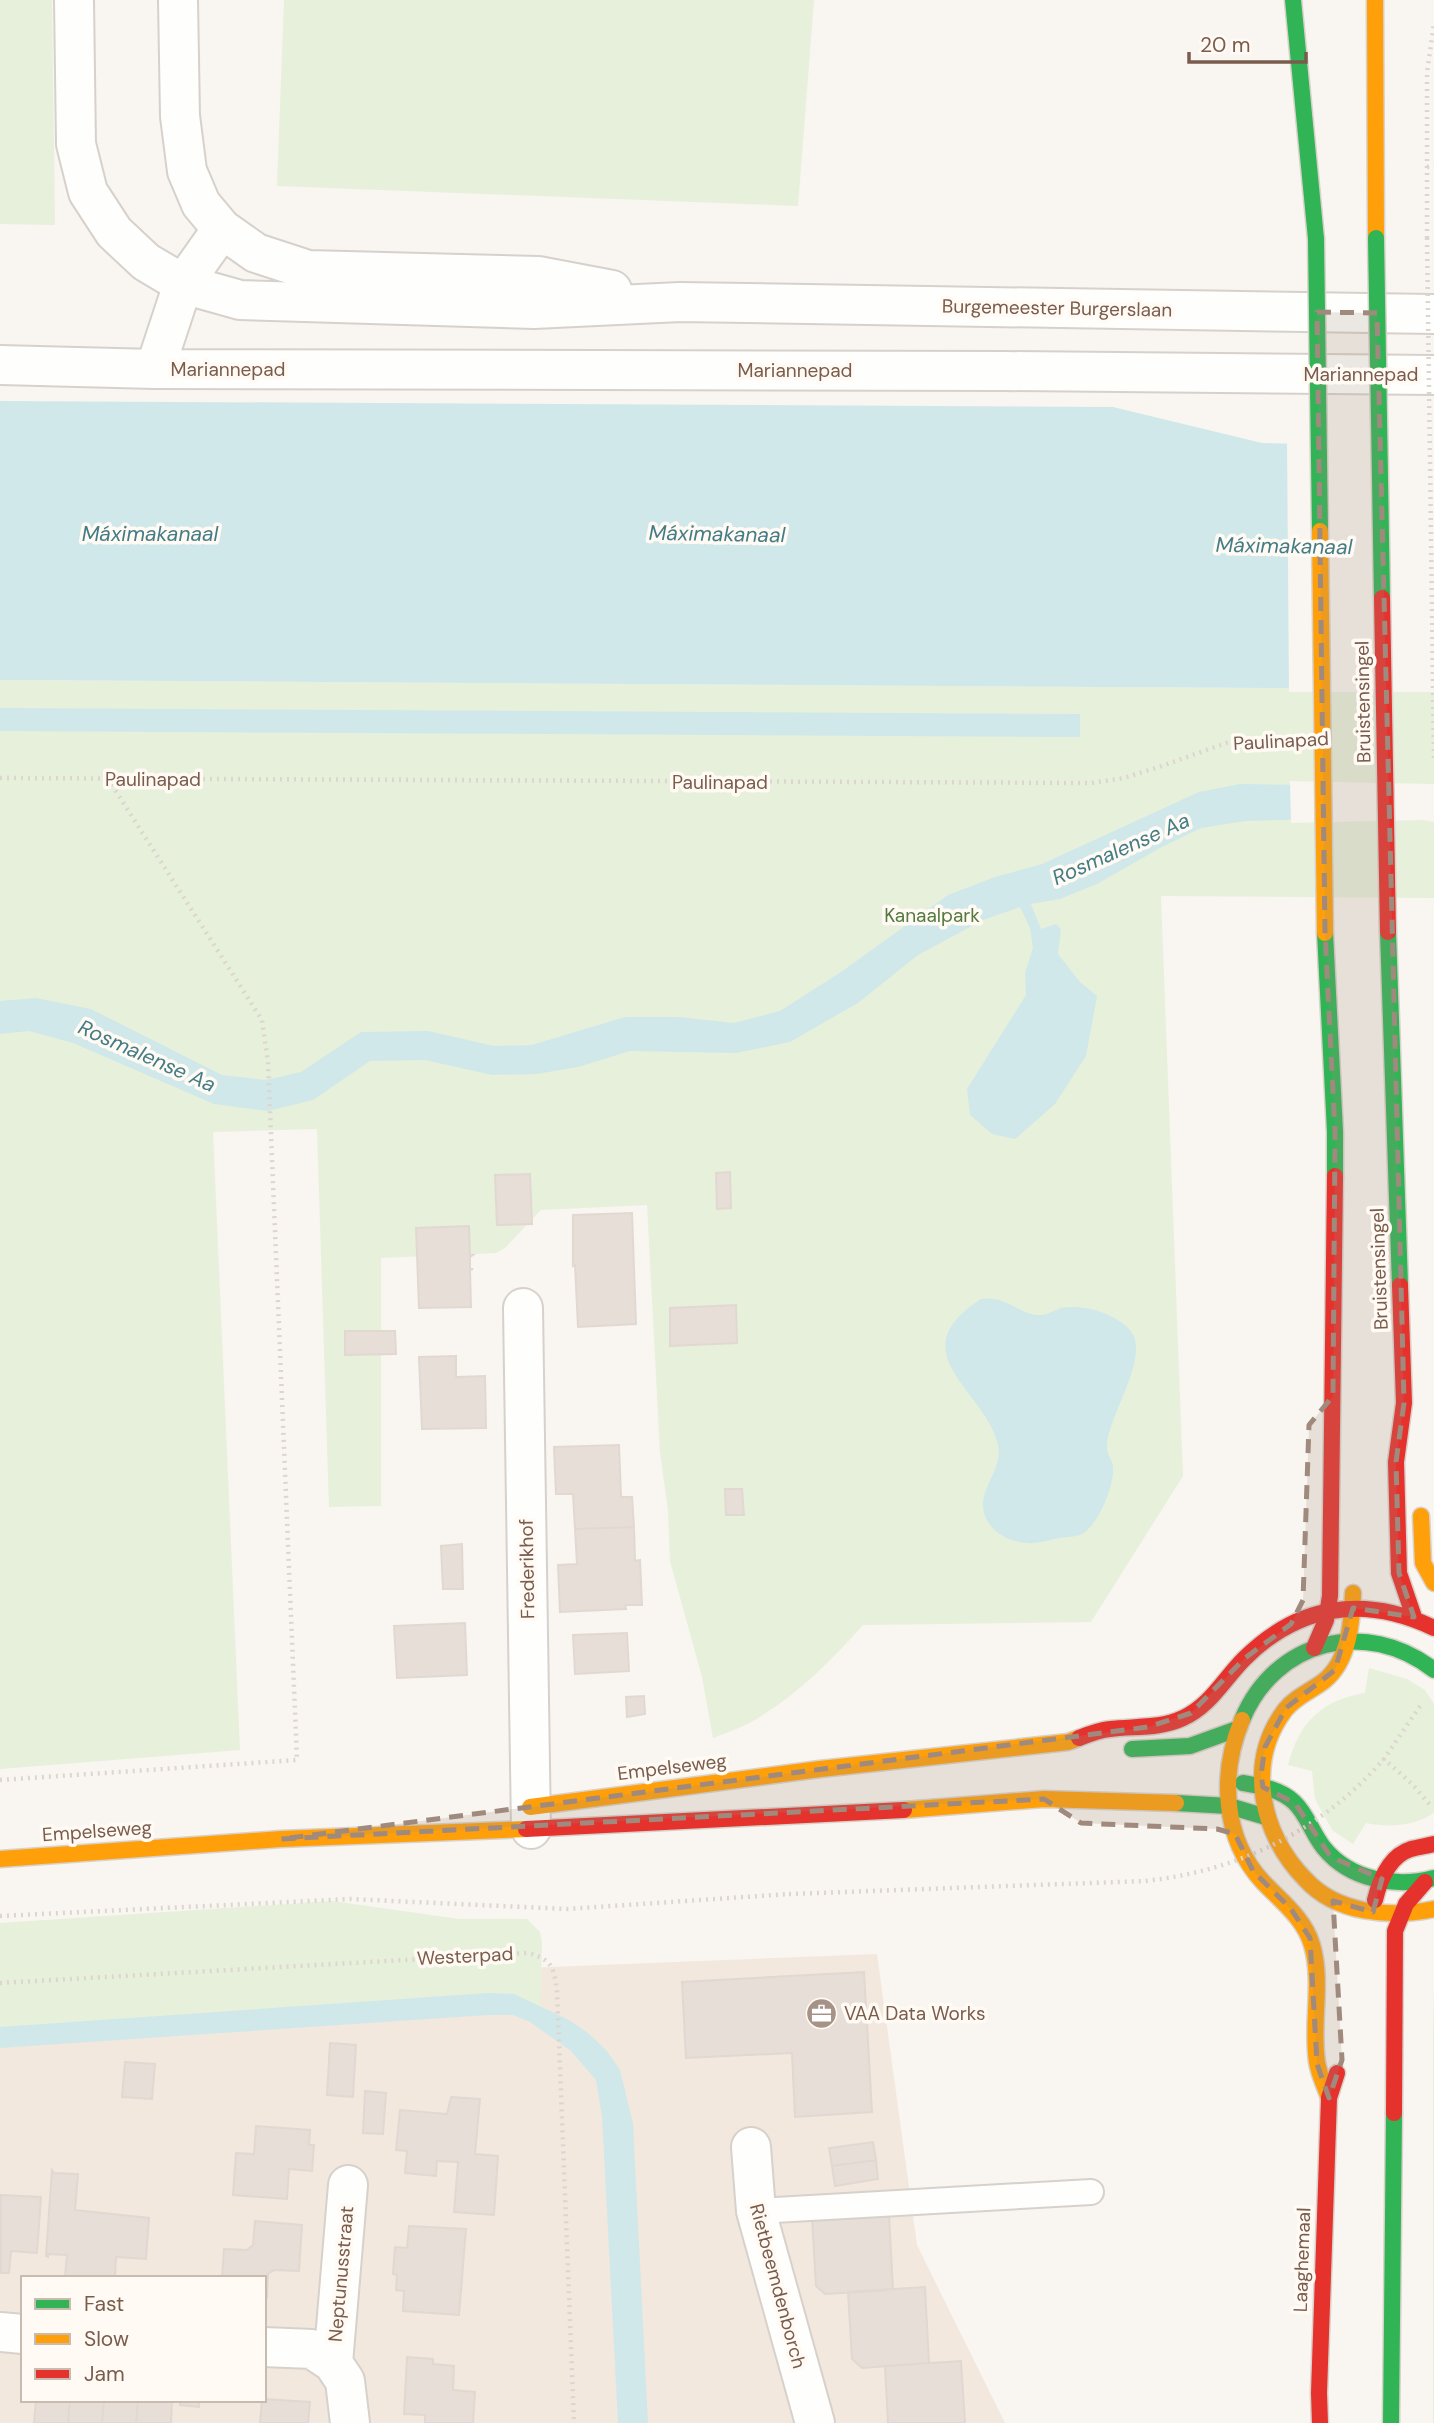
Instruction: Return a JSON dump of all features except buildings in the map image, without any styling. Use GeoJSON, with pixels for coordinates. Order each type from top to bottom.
{"type":"FeatureCollection","features":[{"type":"Feature","properties":{"kind":"main road"},"geometry":{"type":"LineString","coordinates":[[1293,0],[1307,120],[1316,239],[1325,933],[1335,1132],[1330,1596],[1314,1648],[1346,1642],[1376,1643],[1397,1647],[1434,1670]]}},
{"type":"Feature","properties":{"kind":"main road","name":"Bruistensingel"},"geometry":{"type":"LineString","coordinates":[[1376,0],[1376,238],[1388,932],[1405,1403],[1416,1453]]}},
{"type":"Feature","properties":{"kind":"main road"},"geometry":{"type":"LineString","coordinates":[[1317,1416],[1333,1396]]}},
{"type":"Feature","properties":{"kind":"main road"},"geometry":{"type":"LineString","coordinates":[[1333,1396],[1350,1426]]}},
{"type":"Feature","properties":{"kind":"main road","name":"Bruistensingel"},"geometry":{"type":"LineString","coordinates":[[1405,1403],[1395,1462],[1399,1573],[1414,1617]]}},
{"type":"Feature","properties":{"kind":"main road"},"geometry":{"type":"LineString","coordinates":[[1420,1502],[1423,1563],[1434,1583]]}},
{"type":"Feature","properties":{"kind":"main road"},"geometry":{"type":"LineString","coordinates":[[1335,1917],[1279,1849],[1266,1817],[1261,1775],[1265,1747],[1286,1708],[1335,1670],[1346,1642],[1353,1608],[1353,1581]]}},
{"type":"Feature","properties":{"kind":"main road"},"geometry":{"type":"LineString","coordinates":[[1291,1624],[1303,1600]]}},
{"type":"Feature","properties":{"kind":"main road"},"geometry":{"type":"LineString","coordinates":[[1291,1624],[1327,1611],[1353,1608],[1393,1609],[1434,1628]]}},
{"type":"Feature","properties":{"kind":"main road","name":"Empelseweg"},"geometry":{"type":"LineString","coordinates":[[0,1859],[281,1839],[526,1815],[820,1769],[1068,1742],[1107,1730],[1148,1727],[1182,1719],[1204,1704],[1245,1658],[1291,1624]]}},
{"type":"Feature","properties":{"kind":"main road","name":"Laaghemaal"},"geometry":{"type":"LineString","coordinates":[[1314,1648],[1276,1672],[1247,1708],[1237,1729],[1228,1762],[1227,1779],[1235,1834],[1244,1857],[1253,1871],[1292,1909],[1304,1925],[1314,1952],[1317,2064],[1329,2098]]}},
{"type":"Feature","properties":{"kind":"main road","name":"Empelseweg"},"geometry":{"type":"LineString","coordinates":[[1068,1742],[1108,1748],[1190,1746],[1237,1729]]}},
{"type":"Feature","properties":{"kind":"main road"},"geometry":{"type":"LineString","coordinates":[[1209,1777],[1279,1792],[1295,1803],[1331,1857],[1357,1872],[1403,1882],[1429,1880]]}},
{"type":"Feature","properties":{"kind":"main road","name":"Empelseweg"},"geometry":{"type":"LineString","coordinates":[[1044,1799],[1069,1786]]}},
{"type":"Feature","properties":{"kind":"main road"},"geometry":{"type":"LineString","coordinates":[[1044,1799],[1072,1817]]}},
{"type":"Feature","properties":{"kind":"main road","name":"Empelseweg"},"geometry":{"type":"LineString","coordinates":[[526,1815],[955,1807],[1044,1799],[1229,1806],[1266,1817]]}},
{"type":"Feature","properties":{"kind":"main road","name":"Empelseweg"},"geometry":{"type":"LineString","coordinates":[[281,1839],[461,1815]]}},
{"type":"Feature","properties":{"kind":"main road"},"geometry":{"type":"LineString","coordinates":[[1217,1829],[1235,1834]]}},
{"type":"Feature","properties":{"kind":"main road"},"geometry":{"type":"LineString","coordinates":[[1372,1932],[1373,1912],[1382,1879],[1395,1857],[1412,1849],[1434,1844]]}},
{"type":"Feature","properties":{"kind":"main road"},"geometry":{"type":"LineString","coordinates":[[1391,2423],[1395,1931],[1400,1914],[1410,1896],[1429,1880]]}},
{"type":"Feature","properties":{"kind":"main road"},"geometry":{"type":"LineString","coordinates":[[1313,1888],[1341,1904],[1373,1912],[1400,1914],[1434,1909]]}},
{"type":"Feature","properties":{"kind":"main road","name":"Laaghemaal"},"geometry":{"type":"LineString","coordinates":[[1320,2423],[1329,2098],[1342,2060]]}},
{"type":"Feature","properties":{"kind":"main road"},"geometry":{"type":"LineString","coordinates":[[1375,2070],[1395,2107]]}},
{"type":"Feature","properties":{"kind":"main road"},"geometry":{"type":"LineString","coordinates":[[1395,2107],[1412,2076]]}},
{"type":"Feature","properties":{"kind":"street"},"geometry":{"type":"LineString","coordinates":[[74,0],[76,144],[88,192],[114,232],[146,262],[183,284],[240,300],[534,309],[680,302]]}},
{"type":"Feature","properties":{"kind":"street"},"geometry":{"type":"LineString","coordinates":[[178,0],[180,116],[187,171],[201,204],[222,229],[256,253],[308,270],[538,276],[680,302]]}},
{"type":"Feature","properties":{"kind":"street","name":"Mariannepad"},"geometry":{"type":"LineString","coordinates":[[155,369],[183,284],[222,229]]}},
{"type":"Feature","properties":{"kind":"street","name":"Burgemeester Burgerslaan"},"geometry":{"type":"LineString","coordinates":[[680,302],[1434,314]]}},
{"type":"Feature","properties":{"kind":"street","name":"Mariannepad"},"geometry":{"type":"LineString","coordinates":[[0,365],[155,369],[1004,370],[1434,375]]}},
{"type":"Feature","properties":{"kind":"street","name":"Frederikhof"},"geometry":{"type":"LineString","coordinates":[[523,1308],[526,1815]]}},
{"type":"Feature","properties":{"kind":"street","name":"Rietbeemdenborch"},"geometry":{"type":"LineString","coordinates":[[751,2147],[756,2211],[815,2423]]}},
{"type":"Feature","properties":{"kind":"street","name":"Neptunusstraat"},"geometry":{"type":"LineString","coordinates":[[333,2363],[348,2185]]}},
{"type":"Feature","properties":{"kind":"street"},"geometry":{"type":"LineString","coordinates":[[0,2332],[21,2334]]}},
{"type":"Feature","properties":{"kind":"street","name":"Neptunusstraat"},"geometry":{"type":"LineString","coordinates":[[266,2347],[312,2349],[333,2363],[345,2381],[351,2423]]}},
{"type":"Feature","properties":{"kind":"lane"},"geometry":{"type":"LineString","coordinates":[[756,2211],[1091,2192]]}},
{"type":"Feature","properties":{"kind":"path"},"geometry":{"type":"LineString","coordinates":[[1434,23],[1427,73],[1434,761]]}},
{"type":"Feature","properties":{"kind":"path"},"geometry":{"type":"LineString","coordinates":[[1427,167],[1434,166]]}},
{"type":"Feature","properties":{"kind":"path"},"geometry":{"type":"LineString","coordinates":[[1420,736],[1434,736]]}},
{"type":"Feature","properties":{"kind":"path","name":"Paulinapad"},"geometry":{"type":"LineString","coordinates":[[0,778],[1091,783],[1124,778],[1229,741],[1284,740]]}},
{"type":"Feature","properties":{"kind":"path"},"geometry":{"type":"LineString","coordinates":[[0,1780],[297,1760],[271,1125],[268,1063],[262,1020],[108,779]]}},
{"type":"Feature","properties":{"kind":"path"},"geometry":{"type":"LineString","coordinates":[[0,1916],[349,1899],[567,1909],[789,1894],[1144,1881],[1202,1872],[1257,1853],[1296,1833],[1343,1799],[1384,1759],[1424,1698]]}},
{"type":"Feature","properties":{"kind":"path"},"geometry":{"type":"LineString","coordinates":[[1384,1759],[1412,1784],[1434,1810]]}},
{"type":"Feature","properties":{"kind":"path","name":"Westerpad"},"geometry":{"type":"LineString","coordinates":[[0,1983],[528,1953],[540,1956],[550,1963],[557,1991],[574,2423]]}},
{"type":"Feature","properties":{"kind":"highlighted area"},"geometry":{"type":"Polygon","coordinates":[[[1317,312],[1377,313],[1404,1403],[1396,1462],[1399,1573],[1414,1617],[1353,1608],[1335,1670],[1286,1708],[1265,1747],[1261,1775],[1263,1787],[1295,1803],[1331,1857],[1382,1879],[1373,1912],[1333,1901],[1342,2060],[1329,2098],[1317,2064],[1310,1938],[1291,1909],[1253,1871],[1235,1834],[1217,1829],[1081,1823],[1044,1799],[281,1839],[1148,1727],[1191,1713],[1245,1658],[1291,1624],[1303,1600],[1309,1425],[1333,1396],[1335,1132],[1325,933],[1317,312]]]}},
{"type":"Feature","properties":{"kind":"shaded area"},"geometry":{"type":"Polygon","coordinates":[[[877,1954],[917,2245],[1005,2423],[0,2423],[0,2003],[525,1968],[877,1954]]]}},
{"type":"Feature","properties":{"kind":"green space"},"geometry":{"type":"Polygon","coordinates":[[[0,0],[52,0],[55,225],[0,224],[0,0]]]}},
{"type":"Feature","properties":{"kind":"green space"},"geometry":{"type":"Polygon","coordinates":[[[284,0],[814,0],[798,206],[277,186],[284,0]]]}},
{"type":"Feature","properties":{"kind":"green space","name":"Kanaalpark"},"geometry":{"type":"Polygon","coordinates":[[[0,680],[1434,689],[1434,898],[1161,896],[1183,1476],[1091,1622],[863,1625],[798,1690],[753,1721],[713,1738],[702,1677],[670,1561],[668,1511],[660,1452],[647,1205],[541,1210],[505,1248],[496,1253],[381,1258],[381,1506],[329,1507],[317,1129],[213,1132],[240,1750],[0,1769],[0,680]]]}},
{"type":"Feature","properties":{"kind":"green space"},"geometry":{"type":"Polygon","coordinates":[[[1369,1668],[1407,1679],[1425,1690],[1434,1704],[1434,1813],[1401,1825],[1366,1823],[1353,1844],[1332,1830],[1315,1799],[1312,1771],[1288,1765],[1298,1737],[1314,1716],[1336,1701],[1365,1693],[1369,1668]]]}},
{"type":"Feature","properties":{"kind":"green space"},"geometry":{"type":"Polygon","coordinates":[[[332,1901],[459,1919],[527,1919],[540,1932],[542,1942],[540,2020],[532,2010],[0,2038],[0,1923],[332,1901]]]}},
{"type":"Feature","properties":{"kind":"green space"},"geometry":{"type":"Polygon","coordinates":[[[1434,1989],[1434,2423],[1433,2423],[1433,2032],[1434,1989]]]}},
{"type":"Feature","properties":{"kind":"water","name":"Máximakanaal"},"geometry":{"type":"Polygon","coordinates":[[[0,401],[1113,407],[1262,443],[1434,447],[1434,689],[0,680],[0,401]]]}},
{"type":"Feature","properties":{"kind":"water"},"geometry":{"type":"Polygon","coordinates":[[[0,708],[1080,714],[1080,737],[0,731],[0,708]]]}},
{"type":"Feature","properties":{"kind":"water","name":"Rosmalense Aa"},"geometry":{"type":"Polygon","coordinates":[[[1240,784],[1425,787],[1423,816],[1245,821],[1201,828],[1097,884],[1060,899],[1031,904],[1041,929],[1056,924],[1061,929],[1058,954],[1080,982],[1097,996],[1086,1056],[1055,1104],[1015,1139],[992,1134],[970,1115],[967,1089],[1026,995],[1025,973],[1033,948],[1030,928],[1020,907],[983,920],[918,955],[858,1003],[790,1042],[736,1053],[630,1051],[578,1067],[536,1074],[492,1075],[425,1060],[370,1061],[313,1100],[268,1111],[214,1104],[73,1043],[29,1031],[0,1034],[0,1001],[36,998],[91,1009],[222,1075],[266,1080],[301,1072],[361,1032],[428,1031],[494,1046],[532,1045],[625,1017],[679,1017],[734,1023],[780,1011],[841,972],[948,895],[995,877],[1042,864],[1199,792],[1240,784]]]}},
{"type":"Feature","properties":{"kind":"water"},"geometry":{"type":"Polygon","coordinates":[[[981,1299],[999,1300],[1036,1315],[1070,1307],[1098,1311],[1123,1324],[1130,1330],[1135,1341],[1136,1355],[1132,1370],[1109,1434],[1107,1449],[1113,1466],[1111,1484],[1099,1515],[1087,1531],[1080,1535],[1035,1543],[1019,1542],[1004,1537],[992,1527],[984,1514],[986,1491],[998,1461],[998,1445],[990,1425],[954,1372],[946,1354],[947,1337],[957,1319],[981,1299]]]}},
{"type":"Feature","properties":{"kind":"water"},"geometry":{"type":"Polygon","coordinates":[[[488,1993],[514,1994],[569,2020],[607,2051],[620,2070],[633,2123],[648,2423],[618,2423],[602,2116],[596,2080],[571,2051],[530,2022],[513,2015],[488,2015],[0,2048],[0,2027],[488,1993]]]}},
{"type":"Feature","properties":{"kind":"pier"},"geometry":{"type":"Polygon","coordinates":[[[1287,440],[1434,444],[1434,692],[1289,692],[1287,440]]]}},
{"type":"Feature","properties":{"kind":"pier"},"geometry":{"type":"Polygon","coordinates":[[[1290,781],[1434,784],[1434,822],[1291,823],[1290,781]]]}},
{"type":"Feature","properties":{"kind":"traffic: fast"},"geometry":{"type":"LineString","coordinates":[[1293,0],[1316,239]]}},
{"type":"Feature","properties":{"kind":"traffic: fast"},"geometry":{"type":"LineString","coordinates":[[1376,238],[1382,598]]}},
{"type":"Feature","properties":{"kind":"traffic: fast"},"geometry":{"type":"LineString","coordinates":[[1316,239],[1320,531]]}},
{"type":"Feature","properties":{"kind":"traffic: fast"},"geometry":{"type":"LineString","coordinates":[[1388,932],[1400,1285]]}},
{"type":"Feature","properties":{"kind":"traffic: fast"},"geometry":{"type":"LineString","coordinates":[[1325,933],[1335,1176]]}},
{"type":"Feature","properties":{"kind":"traffic: fast"},"geometry":{"type":"LineString","coordinates":[[1242,1720],[1257,1693],[1276,1671],[1299,1655],[1325,1645],[1352,1641],[1380,1644],[1408,1654],[1434,1670]]}},
{"type":"Feature","properties":{"kind":"traffic: fast"},"geometry":{"type":"LineString","coordinates":[[1132,1749],[1190,1746],[1237,1729]]}},
{"type":"Feature","properties":{"kind":"traffic: fast"},"geometry":{"type":"LineString","coordinates":[[1243,1783],[1276,1791],[1294,1802],[1324,1848],[1347,1868],[1374,1879],[1389,1881],[1434,1878]]}},
{"type":"Feature","properties":{"kind":"traffic: fast"},"geometry":{"type":"LineString","coordinates":[[1176,1803],[1229,1806],[1266,1817]]}},
{"type":"Feature","properties":{"kind":"traffic: fast"},"geometry":{"type":"LineString","coordinates":[[1391,2423],[1394,2113]]}},
{"type":"Feature","properties":{"kind":"traffic: slow"},"geometry":{"type":"LineString","coordinates":[[1375,0],[1376,238]]}},
{"type":"Feature","properties":{"kind":"traffic: slow"},"geometry":{"type":"LineString","coordinates":[[1320,531],[1325,933]]}},
{"type":"Feature","properties":{"kind":"traffic: slow"},"geometry":{"type":"LineString","coordinates":[[1421,1516],[1423,1563],[1434,1583]]}},
{"type":"Feature","properties":{"kind":"traffic: slow"},"geometry":{"type":"LineString","coordinates":[[1353,1593],[1348,1641],[1339,1663],[1324,1681],[1289,1705],[1273,1731],[1265,1752],[1263,1798],[1278,1841],[1290,1861],[1318,1891],[1348,1906],[1382,1913],[1434,1909]]}},
{"type":"Feature","properties":{"kind":"traffic: slow"},"geometry":{"type":"LineString","coordinates":[[1242,1720],[1230,1761],[1228,1783],[1233,1825],[1239,1846],[1249,1865],[1298,1918],[1312,1945],[1317,1974],[1317,2062],[1329,2098]]}},
{"type":"Feature","properties":{"kind":"traffic: slow"},"geometry":{"type":"LineString","coordinates":[[530,1807],[820,1769],[1068,1742],[1079,1738]]}},
{"type":"Feature","properties":{"kind":"traffic: slow"},"geometry":{"type":"LineString","coordinates":[[904,1810],[1044,1799],[1176,1803]]}},
{"type":"Feature","properties":{"kind":"traffic: slow"},"geometry":{"type":"LineString","coordinates":[[0,1859],[281,1839],[526,1829]]}},
{"type":"Feature","properties":{"kind":"traffic: jam"},"geometry":{"type":"LineString","coordinates":[[1382,598],[1388,932]]}},
{"type":"Feature","properties":{"kind":"traffic: jam"},"geometry":{"type":"LineString","coordinates":[[1314,1648],[1326,1620],[1330,1596],[1335,1176]]}},
{"type":"Feature","properties":{"kind":"traffic: jam"},"geometry":{"type":"LineString","coordinates":[[1400,1285],[1404,1403],[1396,1462],[1399,1573],[1414,1617]]}},
{"type":"Feature","properties":{"kind":"traffic: jam"},"geometry":{"type":"LineString","coordinates":[[1079,1738],[1102,1730],[1156,1726],[1174,1722],[1193,1713],[1244,1659],[1265,1641],[1287,1626],[1310,1616],[1334,1610],[1383,1611],[1434,1628]]}},
{"type":"Feature","properties":{"kind":"traffic: jam"},"geometry":{"type":"LineString","coordinates":[[526,1829],[904,1810]]}},
{"type":"Feature","properties":{"kind":"traffic: jam"},"geometry":{"type":"LineString","coordinates":[[1375,1900],[1383,1876],[1397,1857],[1411,1849],[1434,1844]]}},
{"type":"Feature","properties":{"kind":"traffic: jam"},"geometry":{"type":"LineString","coordinates":[[1394,2113],[1395,1931],[1406,1904],[1425,1882]]}},
{"type":"Feature","properties":{"kind":"traffic: jam"},"geometry":{"type":"LineString","coordinates":[[1320,2423],[1329,2098],[1337,2073]]}},
{"type":"Feature","properties":{"kind":"place","name":"VAA Data Works"},"geometry":{"type":"Point","coordinates":[821,2013]}}]}
